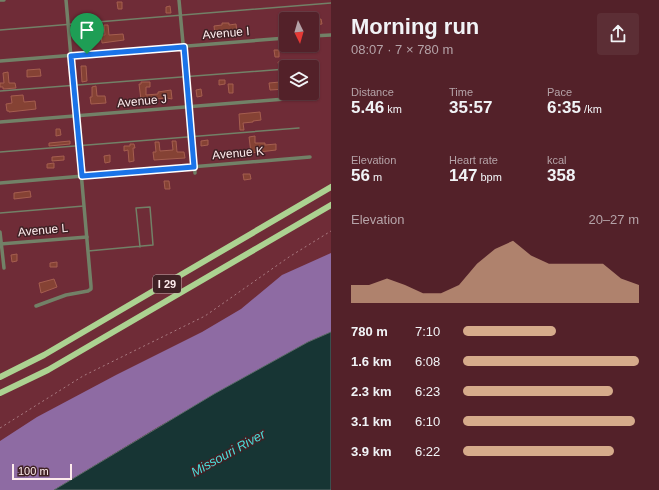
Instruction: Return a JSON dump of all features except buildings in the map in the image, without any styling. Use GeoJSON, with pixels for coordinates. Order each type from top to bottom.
{"type":"FeatureCollection","features":[{"type":"Feature","properties":{"kind":"highway","name":"I 29"},"geometry":{"type":"LineString","coordinates":[[0,377],[50,352],[331,187]]}},
{"type":"Feature","properties":{"kind":"highway","name":"I 29"},"geometry":{"type":"LineString","coordinates":[[0,393],[48,370],[331,205]]}},
{"type":"Feature","properties":{"kind":"street"},"geometry":{"type":"LineString","coordinates":[[36,306],[66,295],[90,290],[91,286],[66,0]]}},
{"type":"Feature","properties":{"kind":"street"},"geometry":{"type":"LineString","coordinates":[[179,0],[195,173]]}},
{"type":"Feature","properties":{"kind":"street"},"geometry":{"type":"LineString","coordinates":[[319,35],[331,34]]}},
{"type":"Feature","properties":{"kind":"street","name":"Avenue I"},"geometry":{"type":"LineString","coordinates":[[0,61],[279,39]]}},
{"type":"Feature","properties":{"kind":"street","name":"Avenue J"},"geometry":{"type":"LineString","coordinates":[[0,122],[279,100]]}},
{"type":"Feature","properties":{"kind":"street","name":"Avenue K"},"geometry":{"type":"LineString","coordinates":[[0,183],[310,157]]}},
{"type":"Feature","properties":{"kind":"street"},"geometry":{"type":"LineString","coordinates":[[0,232],[0,244],[4,268]]}},
{"type":"Feature","properties":{"kind":"street","name":"Avenue L"},"geometry":{"type":"LineString","coordinates":[[0,244],[87,237]]}},
{"type":"Feature","properties":{"kind":"lane"},"geometry":{"type":"LineString","coordinates":[[0,30],[331,3]]}},
{"type":"Feature","properties":{"kind":"lane"},"geometry":{"type":"LineString","coordinates":[[0,91],[279,70]]}},
{"type":"Feature","properties":{"kind":"lane"},"geometry":{"type":"LineString","coordinates":[[0,152],[299,128]]}},
{"type":"Feature","properties":{"kind":"lane"},"geometry":{"type":"LineString","coordinates":[[0,213],[84,206]]}},
{"type":"Feature","properties":{"kind":"lane"},"geometry":{"type":"LineString","coordinates":[[88,251],[140,247],[153,245],[150,207],[136,208],[140,247]]}},
{"type":"Feature","properties":{"kind":"path"},"geometry":{"type":"LineString","coordinates":[[0,428],[84,376],[205,316],[289,257],[331,231]]}},
{"type":"Feature","properties":{"kind":"shaded area"},"geometry":{"type":"Polygon","coordinates":[[[331,253],[331,332],[308,342],[158,427],[54,490],[0,490],[0,441],[37,417],[202,332],[241,309],[282,275],[331,253]]]}},
{"type":"Feature","properties":{"kind":"water","name":"Missouri River"},"geometry":{"type":"Polygon","coordinates":[[[331,332],[331,490],[54,490],[214,394],[308,342],[331,332]]]}},
{"type":"Feature","properties":{"kind":"route"},"geometry":{"type":"LineString","coordinates":[[184,47],[194,167],[82,176],[71,56],[87,54],[184,47]]}}]}
